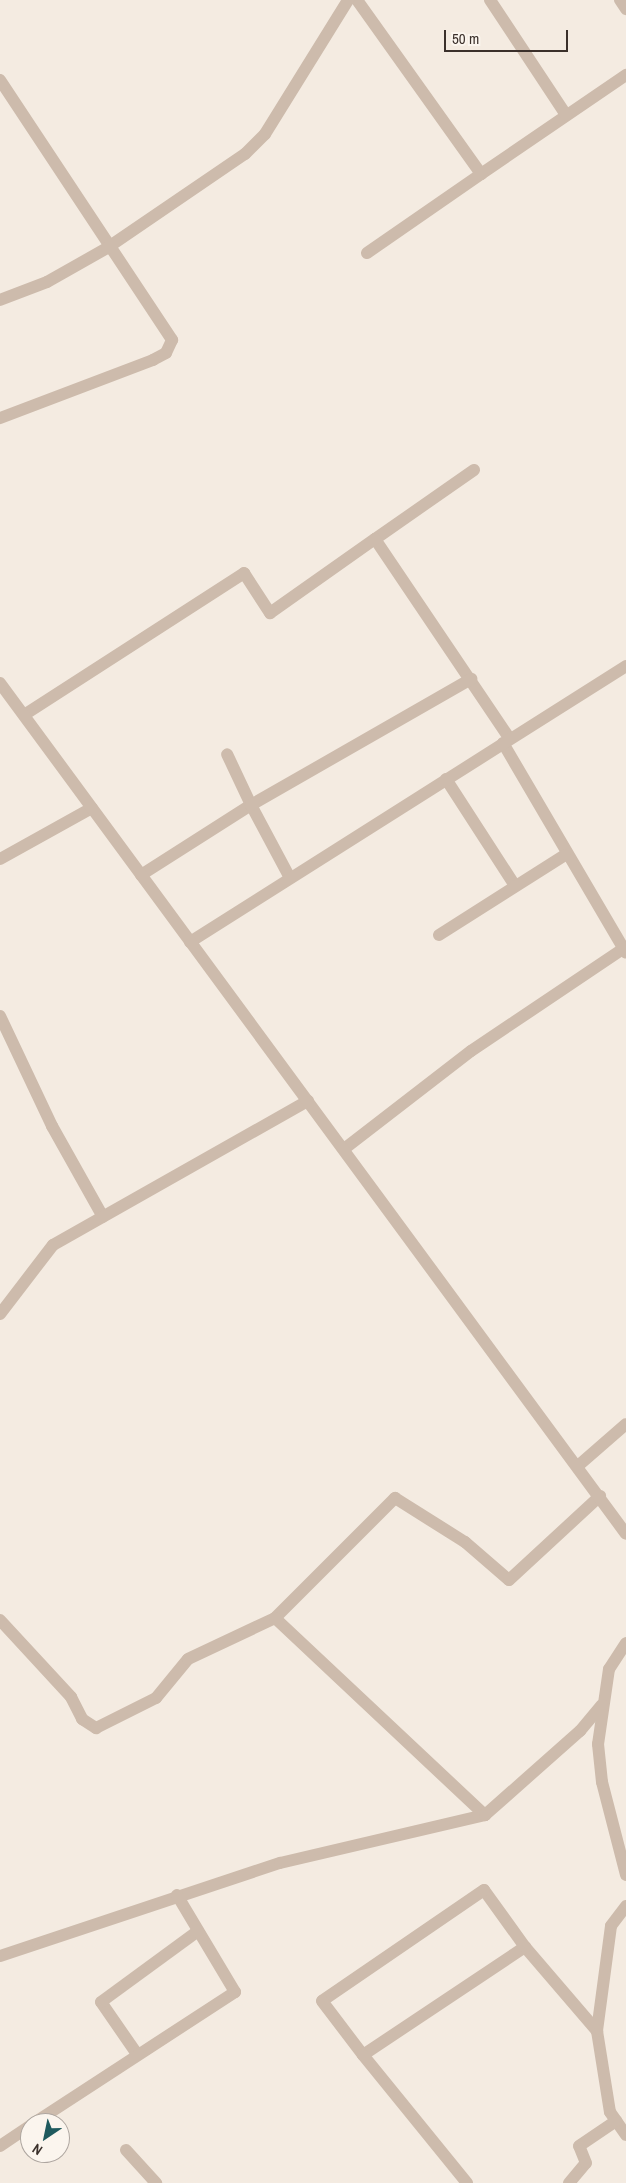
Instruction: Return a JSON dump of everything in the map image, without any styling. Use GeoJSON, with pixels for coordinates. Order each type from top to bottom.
{"type":"FeatureCollection","features":[{"type":"Feature","properties":{"kind":"street"},"geometry":{"type":"LineString","coordinates":[[0,300],[47,282],[107,248],[213,179],[264,134],[348,0]]}},
{"type":"Feature","properties":{"kind":"street"},"geometry":{"type":"LineString","coordinates":[[357,0],[481,174]]}},
{"type":"Feature","properties":{"kind":"street"},"geometry":{"type":"LineString","coordinates":[[490,0],[566,115]]}},
{"type":"Feature","properties":{"kind":"street"},"geometry":{"type":"LineString","coordinates":[[620,0],[626,8]]}},
{"type":"Feature","properties":{"kind":"street"},"geometry":{"type":"LineString","coordinates":[[367,253],[626,75]]}},
{"type":"Feature","properties":{"kind":"street"},"geometry":{"type":"LineString","coordinates":[[0,80],[107,248],[169,330],[172,340],[166,353],[0,418]]}},
{"type":"Feature","properties":{"kind":"street"},"geometry":{"type":"LineString","coordinates":[[24,715],[244,573],[270,613],[474,470]]}},
{"type":"Feature","properties":{"kind":"street"},"geometry":{"type":"LineString","coordinates":[[344,1148],[471,1052],[624,951],[565,855],[507,741],[471,679],[375,539]]}},
{"type":"Feature","properties":{"kind":"street"},"geometry":{"type":"LineString","coordinates":[[190,942],[626,666]]}},
{"type":"Feature","properties":{"kind":"street"},"geometry":{"type":"LineString","coordinates":[[141,875],[251,805],[471,679]]}},
{"type":"Feature","properties":{"kind":"street"},"geometry":{"type":"LineString","coordinates":[[0,683],[579,1465],[626,1534]]}},
{"type":"Feature","properties":{"kind":"street"},"geometry":{"type":"LineString","coordinates":[[227,754],[251,805],[290,878]]}},
{"type":"Feature","properties":{"kind":"street"},"geometry":{"type":"LineString","coordinates":[[446,779],[514,884]]}},
{"type":"Feature","properties":{"kind":"street"},"geometry":{"type":"LineString","coordinates":[[1,856],[92,808]]}},
{"type":"Feature","properties":{"kind":"street"},"geometry":{"type":"LineString","coordinates":[[439,935],[514,884],[565,855]]}},
{"type":"Feature","properties":{"kind":"street"},"geometry":{"type":"LineString","coordinates":[[0,1016],[52,1126],[104,1217]]}},
{"type":"Feature","properties":{"kind":"street"},"geometry":{"type":"LineString","coordinates":[[0,1314],[53,1245],[308,1101]]}},
{"type":"Feature","properties":{"kind":"street"},"geometry":{"type":"LineString","coordinates":[[579,1465],[626,1424]]}},
{"type":"Feature","properties":{"kind":"street"},"geometry":{"type":"LineString","coordinates":[[0,1620],[70,1697],[82,1719],[96,1728],[156,1698],[188,1660],[275,1618],[395,1498],[465,1542],[509,1580],[600,1496]]}},
{"type":"Feature","properties":{"kind":"street"},"geometry":{"type":"LineString","coordinates":[[275,1618],[485,1815]]}},
{"type":"Feature","properties":{"kind":"street"},"geometry":{"type":"LineString","coordinates":[[626,1643],[609,1669],[602,1705],[598,1744],[602,1782],[626,1875]]}},
{"type":"Feature","properties":{"kind":"street"},"geometry":{"type":"LineString","coordinates":[[0,1956],[280,1862],[485,1815],[580,1731],[602,1705]]}},
{"type":"Feature","properties":{"kind":"street"},"geometry":{"type":"LineString","coordinates":[[467,2183],[363,2055],[322,2001],[484,1890],[525,1946],[596,2031]]}},
{"type":"Feature","properties":{"kind":"street"},"geometry":{"type":"LineString","coordinates":[[49,2113],[235,1992],[177,1895]]}},
{"type":"Feature","properties":{"kind":"street"},"geometry":{"type":"LineString","coordinates":[[626,1906],[611,1926],[596,2031],[610,2112],[626,2135]]}},
{"type":"Feature","properties":{"kind":"street"},"geometry":{"type":"LineString","coordinates":[[137,2054],[101,2002],[198,1931]]}},
{"type":"Feature","properties":{"kind":"street"},"geometry":{"type":"LineString","coordinates":[[363,2055],[525,1946]]}},
{"type":"Feature","properties":{"kind":"street"},"geometry":{"type":"LineString","coordinates":[[569,2183],[586,2163],[578,2146],[616,2121]]}},
{"type":"Feature","properties":{"kind":"street"},"geometry":{"type":"LineString","coordinates":[[0,2146],[20,2133]]}},
{"type":"Feature","properties":{"kind":"street"},"geometry":{"type":"LineString","coordinates":[[126,2150],[156,2183]]}}]}
